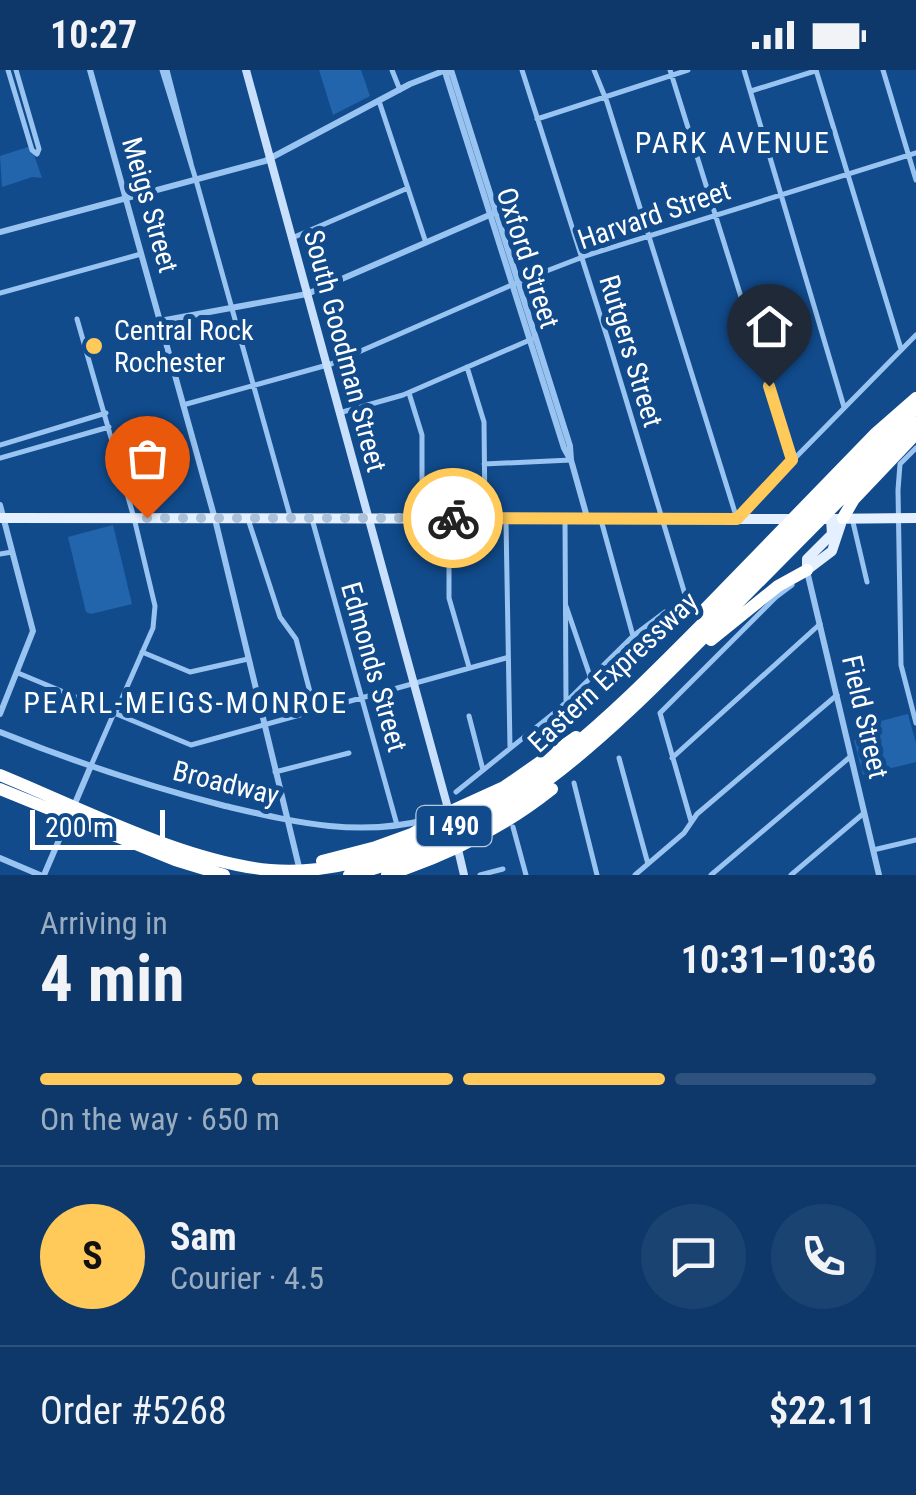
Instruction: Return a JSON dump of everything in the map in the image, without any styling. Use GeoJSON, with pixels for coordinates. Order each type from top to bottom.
{"type":"FeatureCollection","features":[{"type":"Feature","properties":{"kind":"highway"},"geometry":{"type":"LineString","coordinates":[[654,680],[712,601],[876,433],[916,398]]}},
{"type":"Feature","properties":{"kind":"highway","name":"Eastern Expressway"},"geometry":{"type":"LineString","coordinates":[[349,875],[418,854],[500,814],[561,772],[617,724],[654,680],[916,408]]}},
{"type":"Feature","properties":{"kind":"highway","name":"Eastern Expressway"},"geometry":{"type":"LineString","coordinates":[[0,774],[184,850],[246,866],[288,871],[338,866],[432,836],[483,811],[539,776],[654,680],[916,423]]}},
{"type":"Feature","properties":{"kind":"highway"},"geometry":{"type":"LineString","coordinates":[[842,518],[852,501],[916,434]]}},
{"type":"Feature","properties":{"kind":"highway"},"geometry":{"type":"LineString","coordinates":[[654,680],[778,586],[808,573]]}},
{"type":"Feature","properties":{"kind":"highway"},"geometry":{"type":"LineString","coordinates":[[246,866],[300,864],[367,850],[409,836],[508,784],[626,700]]}},
{"type":"Feature","properties":{"kind":"highway"},"geometry":{"type":"LineString","coordinates":[[387,875],[457,846],[546,794],[617,724]]}},
{"type":"Feature","properties":{"kind":"highway"},"geometry":{"type":"LineString","coordinates":[[0,788],[175,860],[224,875]]}},
{"type":"Feature","properties":{"kind":"main road","name":"South Goodman Street"},"geometry":{"type":"LineString","coordinates":[[246,70],[464,875]]}},
{"type":"Feature","properties":{"kind":"main road"},"geometry":{"type":"LineString","coordinates":[[2,518],[916,518]]}},
{"type":"Feature","properties":{"kind":"main road"},"geometry":{"type":"LineString","coordinates":[[808,573],[832,551],[842,518]]}},
{"type":"Feature","properties":{"kind":"street"},"geometry":{"type":"LineString","coordinates":[[8,70],[32,150],[37,154],[16,70]]}},
{"type":"Feature","properties":{"kind":"street","name":"Meigs Street"},"geometry":{"type":"LineString","coordinates":[[90,70],[215,520],[301,875]]}},
{"type":"Feature","properties":{"kind":"street"},"geometry":{"type":"LineString","coordinates":[[165,70],[290,519]]}},
{"type":"Feature","properties":{"kind":"street"},"geometry":{"type":"LineString","coordinates":[[392,70],[400,90]]}},
{"type":"Feature","properties":{"kind":"street"},"geometry":{"type":"LineString","coordinates":[[0,232],[270,159],[400,90],[449,70]]}},
{"type":"Feature","properties":{"kind":"street","name":"Oxford Street"},"geometry":{"type":"LineString","coordinates":[[449,70],[446,75],[570,446],[588,520]]}},
{"type":"Feature","properties":{"kind":"street","name":"Rutgers Street"},"geometry":{"type":"LineString","coordinates":[[522,70],[686,601]]}},
{"type":"Feature","properties":{"kind":"street"},"geometry":{"type":"LineString","coordinates":[[594,70],[737,519],[916,335]]}},
{"type":"Feature","properties":{"kind":"street"},"geometry":{"type":"LineString","coordinates":[[537,119],[688,70]]}},
{"type":"Feature","properties":{"kind":"street"},"geometry":{"type":"LineString","coordinates":[[744,70],[844,407]]}},
{"type":"Feature","properties":{"kind":"street"},"geometry":{"type":"LineString","coordinates":[[751,90],[817,70],[901,350]]}},
{"type":"Feature","properties":{"kind":"street"},"geometry":{"type":"LineString","coordinates":[[883,70],[912,155],[916,180]]}},
{"type":"Feature","properties":{"kind":"street"},"geometry":{"type":"LineString","coordinates":[[671,73],[792,460]]}},
{"type":"Feature","properties":{"kind":"street"},"geometry":{"type":"LineString","coordinates":[[379,102],[426,243]]}},
{"type":"Feature","properties":{"kind":"street","name":"Harvard Street"},"geometry":{"type":"LineString","coordinates":[[184,404],[327,365],[582,258],[912,155]]}},
{"type":"Feature","properties":{"kind":"street"},"geometry":{"type":"LineString","coordinates":[[292,238],[408,188]]}},
{"type":"Feature","properties":{"kind":"street"},"geometry":{"type":"LineString","coordinates":[[160,322],[307,294],[494,213]]}},
{"type":"Feature","properties":{"kind":"street"},"geometry":{"type":"LineString","coordinates":[[0,292],[140,254]]}},
{"type":"Feature","properties":{"kind":"street"},"geometry":{"type":"LineString","coordinates":[[0,858],[42,875],[156,618],[134,518],[78,319]]}},
{"type":"Feature","properties":{"kind":"street"},"geometry":{"type":"LineString","coordinates":[[340,413],[409,392],[534,338]]}},
{"type":"Feature","properties":{"kind":"street"},"geometry":{"type":"LineString","coordinates":[[468,367],[484,422],[485,519]]}},
{"type":"Feature","properties":{"kind":"street"},"geometry":{"type":"LineString","coordinates":[[409,392],[422,435],[422,518]]}},
{"type":"Feature","properties":{"kind":"street"},"geometry":{"type":"LineString","coordinates":[[106,414],[1,445],[0,452],[3,457],[109,427]]}},
{"type":"Feature","properties":{"kind":"street"},"geometry":{"type":"LineString","coordinates":[[85,420],[90,425],[87,434]]}},
{"type":"Feature","properties":{"kind":"street"},"geometry":{"type":"LineString","coordinates":[[37,434],[42,438],[39,447]]}},
{"type":"Feature","properties":{"kind":"street"},"geometry":{"type":"LineString","coordinates":[[24,438],[21,444],[27,450]]}},
{"type":"Feature","properties":{"kind":"street"},"geometry":{"type":"LineString","coordinates":[[916,448],[900,466],[898,495],[901,665],[916,722]]}},
{"type":"Feature","properties":{"kind":"street"},"geometry":{"type":"LineString","coordinates":[[484,464],[571,460]]}},
{"type":"Feature","properties":{"kind":"street"},"geometry":{"type":"LineString","coordinates":[[125,485],[152,480]]}},
{"type":"Feature","properties":{"kind":"street"},"geometry":{"type":"LineString","coordinates":[[0,505],[33,631],[0,714]]}},
{"type":"Feature","properties":{"kind":"street"},"geometry":{"type":"LineString","coordinates":[[449,518],[449,598],[469,668]]}},
{"type":"Feature","properties":{"kind":"street"},"geometry":{"type":"LineString","coordinates":[[506,518],[510,748]]}},
{"type":"Feature","properties":{"kind":"street"},"geometry":{"type":"LineString","coordinates":[[842,518],[867,582]]}},
{"type":"Feature","properties":{"kind":"street"},"geometry":{"type":"LineString","coordinates":[[248,519],[280,617],[296,640],[316,711]]}},
{"type":"Feature","properties":{"kind":"street","name":"Edmonds Street"},"geometry":{"type":"LineString","coordinates":[[312,519],[397,826]]}},
{"type":"Feature","properties":{"kind":"street"},"geometry":{"type":"LineString","coordinates":[[564,520],[566,702]]}},
{"type":"Feature","properties":{"kind":"street"},"geometry":{"type":"LineString","coordinates":[[601,520],[633,636]]}},
{"type":"Feature","properties":{"kind":"street"},"geometry":{"type":"LineString","coordinates":[[0,554],[12,552]]}},
{"type":"Feature","properties":{"kind":"street"},"geometry":{"type":"LineString","coordinates":[[691,821],[660,713],[776,597],[808,573]]}},
{"type":"Feature","properties":{"kind":"street","name":"Field Street"},"geometry":{"type":"LineString","coordinates":[[808,573],[878,872]]}},
{"type":"Feature","properties":{"kind":"street"},"geometry":{"type":"LineString","coordinates":[[565,604],[590,678]]}},
{"type":"Feature","properties":{"kind":"street"},"geometry":{"type":"LineString","coordinates":[[456,792],[566,702],[633,636],[665,612]]}},
{"type":"Feature","properties":{"kind":"street"},"geometry":{"type":"LineString","coordinates":[[672,758],[820,624]]}},
{"type":"Feature","properties":{"kind":"street"},"geometry":{"type":"LineString","coordinates":[[142,652],[190,672],[248,658]]}},
{"type":"Feature","properties":{"kind":"street"},"geometry":{"type":"LineString","coordinates":[[18,673],[188,744],[506,658]]}},
{"type":"Feature","properties":{"kind":"street"},"geometry":{"type":"LineString","coordinates":[[635,875],[684,833],[691,821],[837,696]]}},
{"type":"Feature","properties":{"kind":"street"},"geometry":{"type":"LineString","coordinates":[[469,716],[484,770]]}},
{"type":"Feature","properties":{"kind":"street","name":"Broadway"},"geometry":{"type":"LineString","coordinates":[[0,732],[153,788],[286,820],[356,830],[450,816]]}},
{"type":"Feature","properties":{"kind":"street"},"geometry":{"type":"LineString","coordinates":[[276,772],[349,753]]}},
{"type":"Feature","properties":{"kind":"street"},"geometry":{"type":"LineString","coordinates":[[712,875],[851,757]]}},
{"type":"Feature","properties":{"kind":"street"},"geometry":{"type":"LineString","coordinates":[[619,758],[646,865],[653,875]]}},
{"type":"Feature","properties":{"kind":"street"},"geometry":{"type":"LineString","coordinates":[[574,783],[597,875]]}},
{"type":"Feature","properties":{"kind":"street"},"geometry":{"type":"LineString","coordinates":[[792,875],[864,813]]}},
{"type":"Feature","properties":{"kind":"street"},"geometry":{"type":"LineString","coordinates":[[513,828],[526,875]]}},
{"type":"Feature","properties":{"kind":"street"},"geometry":{"type":"LineString","coordinates":[[873,850],[916,840]]}},
{"type":"Feature","properties":{"kind":"street"},"geometry":{"type":"LineString","coordinates":[[480,875],[503,869]]}},
{"type":"Feature","properties":{"kind":"street"},"geometry":{"type":"LineString","coordinates":[[869,875],[878,872]]}},
{"type":"Feature","properties":{"kind":"shaded area"},"geometry":{"type":"Polygon","coordinates":[[[319,70],[361,70],[370,96],[333,115],[319,70]]]}},
{"type":"Feature","properties":{"kind":"shaded area"},"geometry":{"type":"Polygon","coordinates":[[[31,146],[42,178],[32,177],[2,187],[0,156],[31,146]]]}},
{"type":"Feature","properties":{"kind":"shaded area"},"geometry":{"type":"Polygon","coordinates":[[[113,525],[132,604],[91,614],[86,612],[68,537],[113,525]]]}},
{"type":"Feature","properties":{"kind":"shaded area"},"geometry":{"type":"Polygon","coordinates":[[[908,714],[916,743],[916,762],[863,775],[854,740],[875,735],[873,723],[908,714]]]}},
{"type":"Feature","properties":{"kind":"way so far"},"geometry":{"type":"LineString","coordinates":[[147,518],[453,518]]}},
{"type":"Feature","properties":{"kind":"place","name":"Central Rock Rochester"},"geometry":{"type":"Point","coordinates":[94,346]}},
{"type":"Feature","properties":{"kind":"district","name":"PARK AVENUE"},"geometry":{"type":"Point","coordinates":[733,142]}},
{"type":"Feature","properties":{"kind":"district","name":"PEARL-MEIGS-MONROE"},"geometry":{"type":"Point","coordinates":[186,702]}},
{"type":"Feature","properties":{"kind":"route"},"geometry":{"type":"LineString","coordinates":[[453,518],[737,519],[792,460],[769,386]]}}]}
